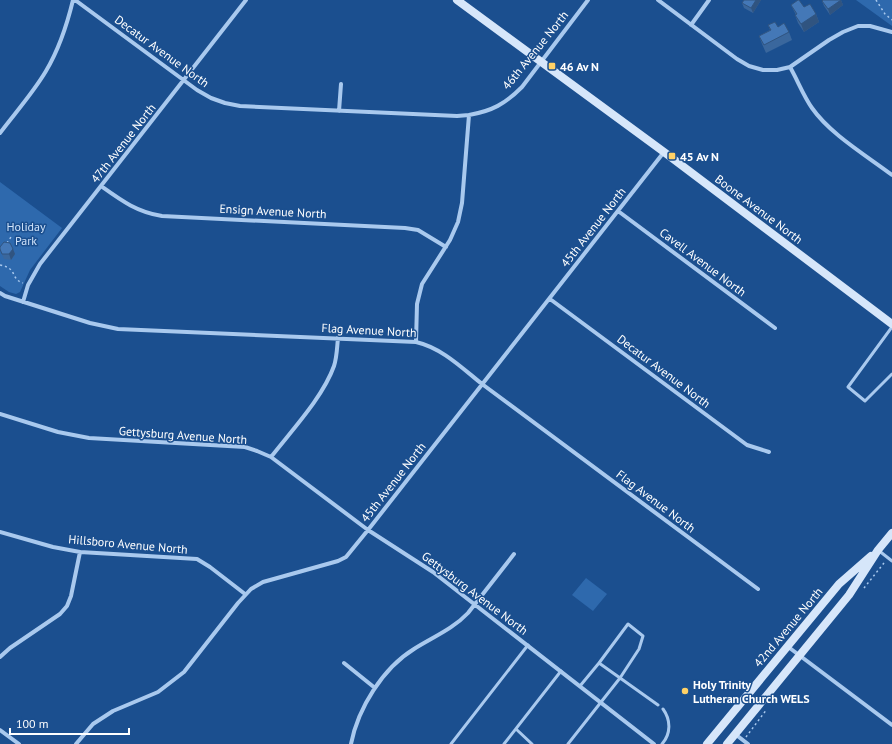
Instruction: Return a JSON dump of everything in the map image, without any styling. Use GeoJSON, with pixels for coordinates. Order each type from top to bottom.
{"type":"FeatureCollection","features":[{"type":"Feature","properties":{"kind":"street","name":"Decatur Avenue North"},"geometry":{"type":"LineString","coordinates":[[74,0],[184,80],[211,98],[225,104],[339,111],[457,116],[469,115]]}},
{"type":"Feature","properties":{"kind":"street"},"geometry":{"type":"LineString","coordinates":[[0,133],[45,72],[58,48],[74,0]]}},
{"type":"Feature","properties":{"kind":"street","name":"47th Avenue North"},"geometry":{"type":"LineString","coordinates":[[23,302],[28,285],[40,264],[246,0]]}},
{"type":"Feature","properties":{"kind":"street","name":"Boone Avenue North"},"geometry":{"type":"LineString","coordinates":[[457,0],[664,152],[892,326]]}},
{"type":"Feature","properties":{"kind":"street","name":"46th Avenue North"},"geometry":{"type":"LineString","coordinates":[[469,115],[491,110],[511,98],[522,87],[588,0]]}},
{"type":"Feature","properties":{"kind":"street"},"geometry":{"type":"LineString","coordinates":[[658,0],[737,60],[749,66],[763,70],[777,70],[790,67],[829,40],[858,26],[870,26],[892,32]]}},
{"type":"Feature","properties":{"kind":"street"},"geometry":{"type":"LineString","coordinates":[[691,25],[709,0]]}},
{"type":"Feature","properties":{"kind":"street"},"geometry":{"type":"LineString","coordinates":[[790,67],[812,109],[823,121],[835,132],[892,175]]}},
{"type":"Feature","properties":{"kind":"street"},"geometry":{"type":"LineString","coordinates":[[339,111],[341,84]]}},
{"type":"Feature","properties":{"kind":"street"},"geometry":{"type":"LineString","coordinates":[[416,342],[417,304],[422,284],[446,247],[458,222],[462,202],[469,115]]}},
{"type":"Feature","properties":{"kind":"street","name":"45th Avenue North"},"geometry":{"type":"LineString","coordinates":[[76,744],[93,724],[113,711],[158,692],[184,672],[245,594],[251,589],[263,582],[338,561],[346,557],[664,152]]}},
{"type":"Feature","properties":{"kind":"street","name":"Ensign Avenue North"},"geometry":{"type":"LineString","coordinates":[[102,186],[123,201],[148,214],[162,216],[405,228],[418,230],[446,247]]}},
{"type":"Feature","properties":{"kind":"street","name":"Cavell Avenue North"},"geometry":{"type":"LineString","coordinates":[[618,211],[775,328]]}},
{"type":"Feature","properties":{"kind":"street","name":"Flag Avenue North"},"geometry":{"type":"LineString","coordinates":[[0,293],[5,296],[90,323],[118,329],[416,342],[433,347],[758,589]]}},
{"type":"Feature","properties":{"kind":"street","name":"Decatur Avenue North"},"geometry":{"type":"LineString","coordinates":[[550,299],[747,445],[769,452]]}},
{"type":"Feature","properties":{"kind":"street"},"geometry":{"type":"LineString","coordinates":[[271,457],[321,394],[335,364],[338,338]]}},
{"type":"Feature","properties":{"kind":"street","name":"Gettysburg Avenue North"},"geometry":{"type":"LineString","coordinates":[[0,414],[58,432],[88,438],[245,447],[271,457],[368,530],[433,572],[654,744]]}},
{"type":"Feature","properties":{"kind":"street","name":"Hillsboro Avenue North"},"geometry":{"type":"LineString","coordinates":[[0,532],[41,544],[80,552],[197,559],[245,594]]}},
{"type":"Feature","properties":{"kind":"street","name":"42nd Avenue North"},"geometry":{"type":"LineString","coordinates":[[707,744],[839,584],[878,550],[892,534]]}},
{"type":"Feature","properties":{"kind":"street","name":"42nd Avenue North"},"geometry":{"type":"LineString","coordinates":[[727,744],[849,595],[878,550]]}},
{"type":"Feature","properties":{"kind":"street"},"geometry":{"type":"LineString","coordinates":[[0,657],[10,648],[60,614],[67,606],[72,596],[80,552]]}},
{"type":"Feature","properties":{"kind":"street"},"geometry":{"type":"LineString","coordinates":[[351,744],[353,734],[362,711],[375,688],[401,659],[414,649],[461,620],[514,554]]}},
{"type":"Feature","properties":{"kind":"street"},"geometry":{"type":"LineString","coordinates":[[787,646],[892,725]]}},
{"type":"Feature","properties":{"kind":"street"},"geometry":{"type":"LineString","coordinates":[[344,663],[375,688]]}},
{"type":"Feature","properties":{"kind":"street"},"geometry":{"type":"LineString","coordinates":[[0,730],[18,744]]}},
{"type":"Feature","properties":{"kind":"street"},"geometry":{"type":"LineString","coordinates":[[735,734],[748,744]]}},
{"type":"Feature","properties":{"kind":"lane"},"geometry":{"type":"LineString","coordinates":[[892,326],[848,387],[865,401],[892,374]]}},
{"type":"Feature","properties":{"kind":"lane"},"geometry":{"type":"LineString","coordinates":[[878,550],[892,561]]}},
{"type":"Feature","properties":{"kind":"lane"},"geometry":{"type":"LineString","coordinates":[[568,744],[620,678],[639,649],[643,636],[628,624],[580,686]]}},
{"type":"Feature","properties":{"kind":"lane"},"geometry":{"type":"LineString","coordinates":[[451,744],[528,645]]}},
{"type":"Feature","properties":{"kind":"lane"},"geometry":{"type":"LineString","coordinates":[[599,663],[658,705]]}},
{"type":"Feature","properties":{"kind":"lane"},"geometry":{"type":"LineString","coordinates":[[504,744],[561,671]]}},
{"type":"Feature","properties":{"kind":"lane"},"geometry":{"type":"LineString","coordinates":[[662,744],[667,738],[669,728],[667,715],[663,709]]}},
{"type":"Feature","properties":{"kind":"lane"},"geometry":{"type":"LineString","coordinates":[[516,729],[532,744]]}},
{"type":"Feature","properties":{"kind":"path"},"geometry":{"type":"LineString","coordinates":[[876,0],[885,14],[892,20]]}},
{"type":"Feature","properties":{"kind":"path"},"geometry":{"type":"LineString","coordinates":[[5,247],[11,237]]}},
{"type":"Feature","properties":{"kind":"path"},"geometry":{"type":"LineString","coordinates":[[0,265],[7,266],[13,271],[12,273],[17,280],[28,285]]}},
{"type":"Feature","properties":{"kind":"green space"},"geometry":{"type":"Polygon","coordinates":[[[856,0],[892,0],[892,26],[856,0]]]}},
{"type":"Feature","properties":{"kind":"green space","name":"Holiday Park"},"geometry":{"type":"Polygon","coordinates":[[[0,182],[62,228],[30,270],[20,292],[16,294],[9,292],[0,286],[0,182]]]}},
{"type":"Feature","properties":{"kind":"green space"},"geometry":{"type":"Polygon","coordinates":[[[586,578],[607,594],[593,611],[572,595],[586,578]]]}},
{"type":"Feature","properties":{"kind":"building"},"geometry":{"type":"Polygon","coordinates":[[[744,0],[756,0],[751,8],[742,3],[744,0]]]}},
{"type":"Feature","properties":{"kind":"building"},"geometry":{"type":"Polygon","coordinates":[[[798,0],[804,7],[810,4],[816,14],[801,24],[791,5],[798,0]]]}},
{"type":"Feature","properties":{"kind":"building"},"geometry":{"type":"Polygon","coordinates":[[[841,0],[828,9],[822,1],[841,0]]]}},
{"type":"Feature","properties":{"kind":"building"},"geometry":{"type":"Polygon","coordinates":[[[775,22],[778,27],[784,23],[789,32],[764,45],[759,36],[771,30],[768,25],[775,22]]]}},
{"type":"Feature","properties":{"kind":"building"},"geometry":{"type":"Polygon","coordinates":[[[4,242],[10,243],[13,249],[9,254],[2,254],[0,247],[4,242]]]}},
{"type":"Feature","properties":{"kind":"place","name":"46 Av N"},"geometry":{"type":"Point","coordinates":[552,66]}},
{"type":"Feature","properties":{"kind":"place","name":"45 Av N"},"geometry":{"type":"Point","coordinates":[672,156]}},
{"type":"Feature","properties":{"kind":"place","name":"Holy Trinity Lutheran Church WELS"},"geometry":{"type":"Point","coordinates":[685,691]}}]}
